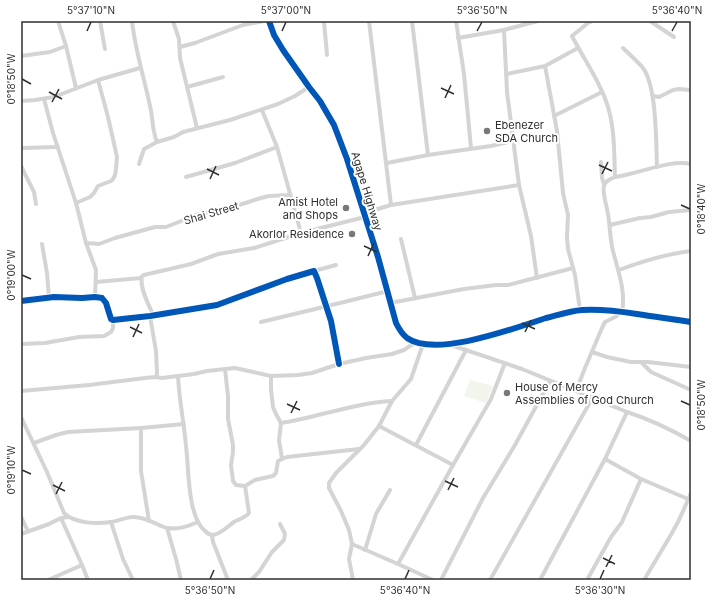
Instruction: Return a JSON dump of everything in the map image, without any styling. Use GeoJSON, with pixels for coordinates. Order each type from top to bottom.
{"type":"FeatureCollection","features":[{"type":"Feature","properties":{"kind":"street"},"geometry":{"type":"LineString","coordinates":[[58,21],[66,46],[76,88]]}},
{"type":"Feature","properties":{"kind":"street"},"geometry":{"type":"LineString","coordinates":[[100,21],[105,49]]}},
{"type":"Feature","properties":{"kind":"street"},"geometry":{"type":"LineString","coordinates":[[132,21],[140,68],[157,142]]}},
{"type":"Feature","properties":{"kind":"street"},"geometry":{"type":"LineString","coordinates":[[173,21],[179,39],[180,58],[197,128]]}},
{"type":"Feature","properties":{"kind":"street"},"geometry":{"type":"LineString","coordinates":[[180,47],[243,25],[264,21]]}},
{"type":"Feature","properties":{"kind":"street","name":"Agape Highway"},"geometry":{"type":"LineString","coordinates":[[268,21],[278,42],[308,87],[320,102],[334,125],[345,153],[378,257],[396,323],[406,337],[416,342],[423,344],[448,344]]}},
{"type":"Feature","properties":{"kind":"street"},"geometry":{"type":"LineString","coordinates":[[324,21],[327,56]]}},
{"type":"Feature","properties":{"kind":"street"},"geometry":{"type":"LineString","coordinates":[[369,21],[391,205]]}},
{"type":"Feature","properties":{"kind":"street"},"geometry":{"type":"LineString","coordinates":[[412,21],[428,155]]}},
{"type":"Feature","properties":{"kind":"street"},"geometry":{"type":"LineString","coordinates":[[456,21],[464,74],[471,148]]}},
{"type":"Feature","properties":{"kind":"street"},"geometry":{"type":"LineString","coordinates":[[458,38],[504,30],[538,21]]}},
{"type":"Feature","properties":{"kind":"street"},"geometry":{"type":"LineString","coordinates":[[650,21],[674,37]]}},
{"type":"Feature","properties":{"kind":"street"},"geometry":{"type":"LineString","coordinates":[[589,22],[572,36],[593,73],[606,101],[612,127],[615,177]]}},
{"type":"Feature","properties":{"kind":"street"},"geometry":{"type":"LineString","coordinates":[[504,30],[507,92],[513,141],[519,185],[531,236],[537,278]]}},
{"type":"Feature","properties":{"kind":"street"},"geometry":{"type":"LineString","coordinates":[[21,56],[50,52],[66,46]]}},
{"type":"Feature","properties":{"kind":"street"},"geometry":{"type":"LineString","coordinates":[[507,74],[545,66],[578,48]]}},
{"type":"Feature","properties":{"kind":"street"},"geometry":{"type":"LineString","coordinates":[[623,48],[643,67],[648,78],[653,96],[657,168]]}},
{"type":"Feature","properties":{"kind":"street"},"geometry":{"type":"LineString","coordinates":[[545,66],[554,116],[563,193],[568,215],[568,250],[575,275],[580,310]]}},
{"type":"Feature","properties":{"kind":"street"},"geometry":{"type":"LineString","coordinates":[[21,101],[54,97],[98,80],[140,68]]}},
{"type":"Feature","properties":{"kind":"street"},"geometry":{"type":"LineString","coordinates":[[187,87],[223,77]]}},
{"type":"Feature","properties":{"kind":"street"},"geometry":{"type":"LineString","coordinates":[[76,203],[90,197],[98,186],[110,181],[115,175],[116,157],[108,117],[98,80]]}},
{"type":"Feature","properties":{"kind":"street"},"geometry":{"type":"LineString","coordinates":[[139,164],[144,149],[157,142],[174,137],[182,132],[262,110],[286,101],[308,87]]}},
{"type":"Feature","properties":{"kind":"street"},"geometry":{"type":"LineString","coordinates":[[653,96],[663,96],[673,90],[691,90]]}},
{"type":"Feature","properties":{"kind":"street"},"geometry":{"type":"LineString","coordinates":[[554,116],[602,92]]}},
{"type":"Feature","properties":{"kind":"street"},"geometry":{"type":"LineString","coordinates":[[44,99],[76,203],[86,243],[96,270],[95,297]]}},
{"type":"Feature","properties":{"kind":"street"},"geometry":{"type":"LineString","coordinates":[[262,110],[277,147],[302,233]]}},
{"type":"Feature","properties":{"kind":"street"},"geometry":{"type":"LineString","coordinates":[[387,163],[513,141]]}},
{"type":"Feature","properties":{"kind":"street"},"geometry":{"type":"LineString","coordinates":[[21,148],[58,147]]}},
{"type":"Feature","properties":{"kind":"street"},"geometry":{"type":"LineString","coordinates":[[186,177],[235,163],[277,147]]}},
{"type":"Feature","properties":{"kind":"street"},"geometry":{"type":"LineString","coordinates":[[576,391],[605,322],[617,316],[621,312],[624,304],[602,178],[601,162]]}},
{"type":"Feature","properties":{"kind":"street"},"geometry":{"type":"LineString","coordinates":[[604,184],[608,180],[615,177],[680,163],[691,164]]}},
{"type":"Feature","properties":{"kind":"street"},"geometry":{"type":"LineString","coordinates":[[21,166],[34,192],[36,204]]}},
{"type":"Feature","properties":{"kind":"street"},"geometry":{"type":"LineString","coordinates":[[96,282],[141,278],[144,275],[191,264],[218,254],[254,248],[302,233],[344,224],[391,205],[519,185]]}},
{"type":"Feature","properties":{"kind":"street","name":"Shai Street"},"geometry":{"type":"LineString","coordinates":[[86,243],[99,244],[155,227],[166,227],[199,214],[223,210],[268,196],[290,195]]}},
{"type":"Feature","properties":{"kind":"street"},"geometry":{"type":"LineString","coordinates":[[610,225],[669,212],[691,210]]}},
{"type":"Feature","properties":{"kind":"street"},"geometry":{"type":"LineString","coordinates":[[401,239],[415,298]]}},
{"type":"Feature","properties":{"kind":"street"},"geometry":{"type":"LineString","coordinates":[[42,244],[47,273],[49,298]]}},
{"type":"Feature","properties":{"kind":"street"},"geometry":{"type":"LineString","coordinates":[[619,270],[643,261],[691,251]]}},
{"type":"Feature","properties":{"kind":"street"},"geometry":{"type":"LineString","coordinates":[[113,320],[152,316],[217,305],[287,279],[336,265]]}},
{"type":"Feature","properties":{"kind":"street"},"geometry":{"type":"LineString","coordinates":[[390,302],[464,289],[508,285],[573,268]]}},
{"type":"Feature","properties":{"kind":"street"},"geometry":{"type":"LineString","coordinates":[[314,272],[331,321],[339,364]]}},
{"type":"Feature","properties":{"kind":"street"},"geometry":{"type":"LineString","coordinates":[[141,278],[144,293],[152,316],[156,351],[156,377]]}},
{"type":"Feature","properties":{"kind":"street"},"geometry":{"type":"LineString","coordinates":[[261,322],[388,291]]}},
{"type":"Feature","properties":{"kind":"street"},"geometry":{"type":"LineString","coordinates":[[21,301],[49,298],[100,297],[105,300],[110,318],[113,320],[111,332],[104,336],[79,337],[45,343],[21,344]]}},
{"type":"Feature","properties":{"kind":"street"},"geometry":{"type":"LineString","coordinates":[[448,344],[477,338],[580,310],[621,312],[691,322]]}},
{"type":"Feature","properties":{"kind":"street"},"geometry":{"type":"LineString","coordinates":[[21,391],[156,377],[162,378],[235,368],[271,376],[298,375],[312,373],[339,364],[369,357],[392,354],[404,350],[416,342]]}},
{"type":"Feature","properties":{"kind":"street"},"geometry":{"type":"LineString","coordinates":[[353,580],[349,559],[352,544],[349,530],[346,520],[331,492],[329,485],[332,477],[360,449],[379,426],[392,401],[411,380],[423,344]]}},
{"type":"Feature","properties":{"kind":"street"},"geometry":{"type":"LineString","coordinates":[[448,344],[528,371],[627,412],[642,416],[691,441]]}},
{"type":"Feature","properties":{"kind":"street"},"geometry":{"type":"LineString","coordinates":[[416,446],[466,350]]}},
{"type":"Feature","properties":{"kind":"street"},"geometry":{"type":"LineString","coordinates":[[592,352],[618,360],[631,362],[648,362],[691,367]]}},
{"type":"Feature","properties":{"kind":"street"},"geometry":{"type":"LineString","coordinates":[[641,362],[651,372],[691,390]]}},
{"type":"Feature","properties":{"kind":"street"},"geometry":{"type":"LineString","coordinates":[[398,564],[491,399],[506,363]]}},
{"type":"Feature","properties":{"kind":"street"},"geometry":{"type":"LineString","coordinates":[[225,369],[228,396],[228,420],[233,445],[231,465],[233,480],[236,485],[245,486],[255,480],[273,476],[276,473],[278,461],[291,456],[360,449]]}},
{"type":"Feature","properties":{"kind":"street"},"geometry":{"type":"LineString","coordinates":[[178,376],[190,495],[198,522],[204,531],[212,535],[224,530],[234,522],[247,516],[249,513],[245,486]]}},
{"type":"Feature","properties":{"kind":"street"},"geometry":{"type":"LineString","coordinates":[[271,376],[273,407],[281,423],[279,440],[282,459]]}},
{"type":"Feature","properties":{"kind":"street"},"geometry":{"type":"LineString","coordinates":[[441,580],[483,498],[519,438],[550,381]]}},
{"type":"Feature","properties":{"kind":"street"},"geometry":{"type":"LineString","coordinates":[[490,580],[593,397]]}},
{"type":"Feature","properties":{"kind":"street"},"geometry":{"type":"LineString","coordinates":[[281,423],[297,421],[355,406],[392,401]]}},
{"type":"Feature","properties":{"kind":"street"},"geometry":{"type":"LineString","coordinates":[[540,580],[605,459],[627,412]]}},
{"type":"Feature","properties":{"kind":"street"},"geometry":{"type":"LineString","coordinates":[[21,417],[48,472],[64,513],[71,519],[84,522],[110,522],[131,517],[149,521],[167,528],[183,528],[198,522]]}},
{"type":"Feature","properties":{"kind":"street"},"geometry":{"type":"LineString","coordinates":[[34,443],[68,432],[184,424]]}},
{"type":"Feature","properties":{"kind":"street"},"geometry":{"type":"LineString","coordinates":[[379,426],[453,465]]}},
{"type":"Feature","properties":{"kind":"street"},"geometry":{"type":"LineString","coordinates":[[141,428],[140,465],[149,521]]}},
{"type":"Feature","properties":{"kind":"street"},"geometry":{"type":"LineString","coordinates":[[605,459],[641,479],[688,499]]}},
{"type":"Feature","properties":{"kind":"street"},"geometry":{"type":"LineString","coordinates":[[587,580],[611,537],[622,522],[641,479]]}},
{"type":"Feature","properties":{"kind":"street"},"geometry":{"type":"LineString","coordinates":[[365,550],[376,514],[390,490]]}},
{"type":"Feature","properties":{"kind":"street"},"geometry":{"type":"LineString","coordinates":[[644,580],[679,520],[691,492]]}},
{"type":"Feature","properties":{"kind":"street"},"geometry":{"type":"LineString","coordinates":[[21,517],[28,532]]}},
{"type":"Feature","properties":{"kind":"street"},"geometry":{"type":"LineString","coordinates":[[21,534],[61,518],[68,517]]}},
{"type":"Feature","properties":{"kind":"street"},"geometry":{"type":"LineString","coordinates":[[61,518],[88,580]]}},
{"type":"Feature","properties":{"kind":"street"},"geometry":{"type":"LineString","coordinates":[[110,522],[123,560],[133,580]]}},
{"type":"Feature","properties":{"kind":"street"},"geometry":{"type":"LineString","coordinates":[[251,580],[272,552],[284,540],[285,534],[280,524]]}},
{"type":"Feature","properties":{"kind":"street"},"geometry":{"type":"LineString","coordinates":[[167,528],[181,580]]}},
{"type":"Feature","properties":{"kind":"street"},"geometry":{"type":"LineString","coordinates":[[212,535],[213,542],[228,580]]}},
{"type":"Feature","properties":{"kind":"street"},"geometry":{"type":"LineString","coordinates":[[352,544],[434,580]]}},
{"type":"Feature","properties":{"kind":"street"},"geometry":{"type":"LineString","coordinates":[[48,580],[82,565]]}},
{"type":"Feature","properties":{"kind":"shaded area"},"geometry":{"type":"Polygon","coordinates":[[[470,380],[493,386],[486,403],[464,396],[470,380]]]}},
{"type":"Feature","properties":{"kind":"cycle path"},"geometry":{"type":"LineString","coordinates":[[269,21],[274,35],[283,50],[320,101],[334,125],[347,159],[378,257],[396,323],[407,338],[420,343],[437,345],[456,343],[496,334],[568,312],[582,310],[616,311],[691,322]]}},
{"type":"Feature","properties":{"kind":"cycle path"},"geometry":{"type":"LineString","coordinates":[[21,301],[54,297],[102,298],[106,303],[111,319],[113,320],[150,316],[217,305],[287,279],[314,271],[331,321],[339,364]]}},
{"type":"Feature","properties":{"kind":"place","name":"Ebenezer SDA Church"},"geometry":{"type":"Point","coordinates":[487,131]}},
{"type":"Feature","properties":{"kind":"place","name":"Amist Hotel and Shops"},"geometry":{"type":"Point","coordinates":[346,208]}},
{"type":"Feature","properties":{"kind":"place","name":"Akorlor Residence"},"geometry":{"type":"Point","coordinates":[352,234]}},
{"type":"Feature","properties":{"kind":"place","name":"House of Mercy Assemblies of God Church"},"geometry":{"type":"Point","coordinates":[507,393]}}]}
